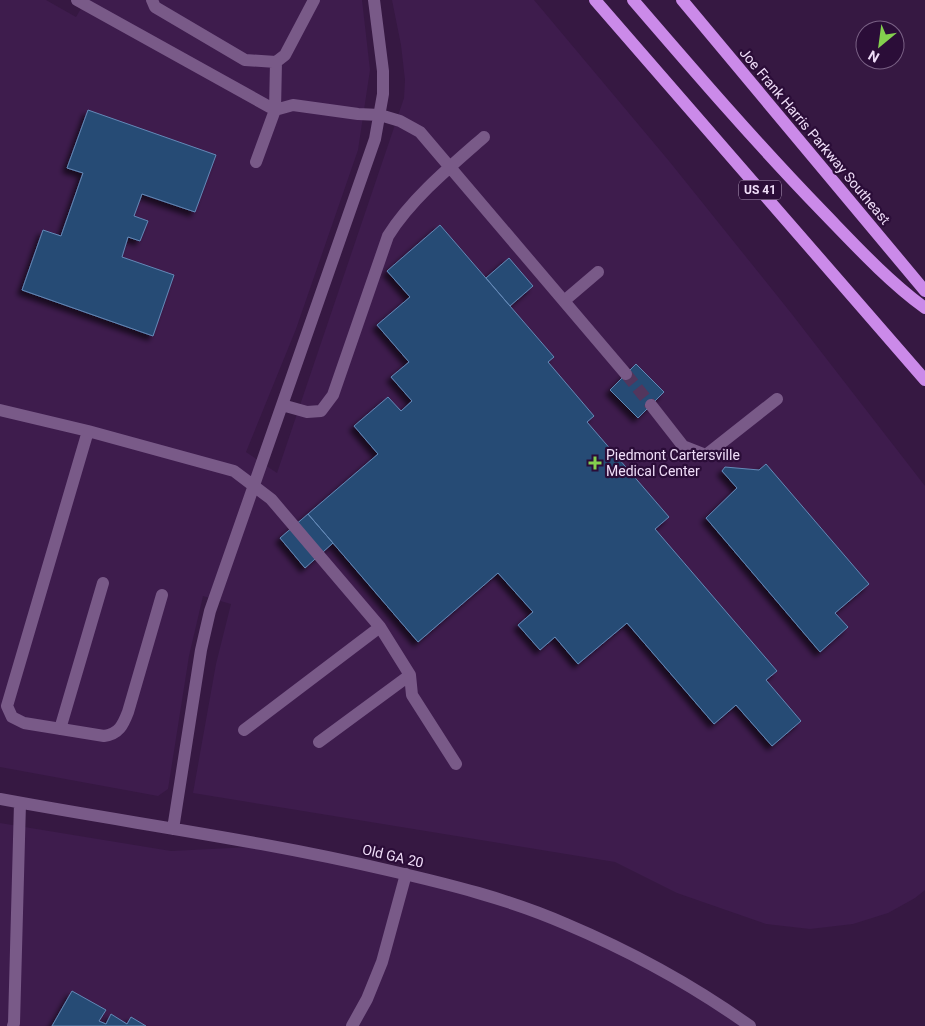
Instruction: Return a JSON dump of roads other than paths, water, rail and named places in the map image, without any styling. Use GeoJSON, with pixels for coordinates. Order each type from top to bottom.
{"type":"FeatureCollection","features":[{"type":"Feature","properties":{"kind":"main road","name":"US 41"},"geometry":{"type":"LineString","coordinates":[[594,0],[925,380]]}},
{"type":"Feature","properties":{"kind":"main road"},"geometry":{"type":"LineString","coordinates":[[633,0],[749,135],[869,260],[925,308]]}},
{"type":"Feature","properties":{"kind":"main road","name":"Joe Frank Harris Parkway Southeast"},"geometry":{"type":"LineString","coordinates":[[682,0],[925,291]]}},
{"type":"Feature","properties":{"kind":"main road"},"geometry":{"type":"LineString","coordinates":[[902,264],[925,280]]}},
{"type":"Feature","properties":{"kind":"street"},"geometry":{"type":"LineString","coordinates":[[77,0],[275,110],[293,105],[358,114],[380,115],[400,121],[420,132],[626,374]]}},
{"type":"Feature","properties":{"kind":"street"},"geometry":{"type":"LineString","coordinates":[[152,0],[155,8],[245,60],[276,62],[285,54],[314,0]]}},
{"type":"Feature","properties":{"kind":"street"},"geometry":{"type":"LineString","coordinates":[[173,829],[201,650],[208,621],[253,485],[375,139],[383,94],[383,72],[374,0]]}},
{"type":"Feature","properties":{"kind":"street"},"geometry":{"type":"LineString","coordinates":[[256,162],[275,110],[276,62]]}},
{"type":"Feature","properties":{"kind":"street"},"geometry":{"type":"LineString","coordinates":[[282,405],[307,412],[321,411],[333,395],[388,236],[398,220],[450,167],[484,137]]}},
{"type":"Feature","properties":{"kind":"street"},"geometry":{"type":"LineString","coordinates":[[564,301],[598,272]]}},
{"type":"Feature","properties":{"kind":"street"},"geometry":{"type":"LineString","coordinates":[[651,405],[683,446],[706,455],[777,399]]}},
{"type":"Feature","properties":{"kind":"street"},"geometry":{"type":"LineString","coordinates":[[0,410],[88,430],[234,471],[253,485],[271,499],[380,627],[410,676],[412,695],[456,764]]}},
{"type":"Feature","properties":{"kind":"street"},"geometry":{"type":"LineString","coordinates":[[88,430],[7,706],[12,718],[24,722],[104,736],[111,735],[122,728],[162,595]]}},
{"type":"Feature","properties":{"kind":"street"},"geometry":{"type":"LineString","coordinates":[[60,729],[102,583]]}},
{"type":"Feature","properties":{"kind":"street"},"geometry":{"type":"LineString","coordinates":[[244,730],[380,627]]}},
{"type":"Feature","properties":{"kind":"street"},"geometry":{"type":"LineString","coordinates":[[319,742],[410,676]]}},
{"type":"Feature","properties":{"kind":"street","name":"Old GA 20"},"geometry":{"type":"LineString","coordinates":[[0,799],[330,857],[463,888],[565,923],[608,943],[719,1004],[750,1026]]}},
{"type":"Feature","properties":{"kind":"street"},"geometry":{"type":"LineString","coordinates":[[13,1026],[20,803]]}},
{"type":"Feature","properties":{"kind":"street"},"geometry":{"type":"LineString","coordinates":[[352,1026],[367,999],[382,962],[406,874]]}},
{"type":"Feature","properties":{"kind":"tunnel"},"geometry":{"type":"LineString","coordinates":[[626,374],[651,405]]}},
{"type":"Feature","properties":{"kind":"place","name":"Piedmont Cartersville Medical Center"},"geometry":{"type":"Point","coordinates":[595,463]}}]}
